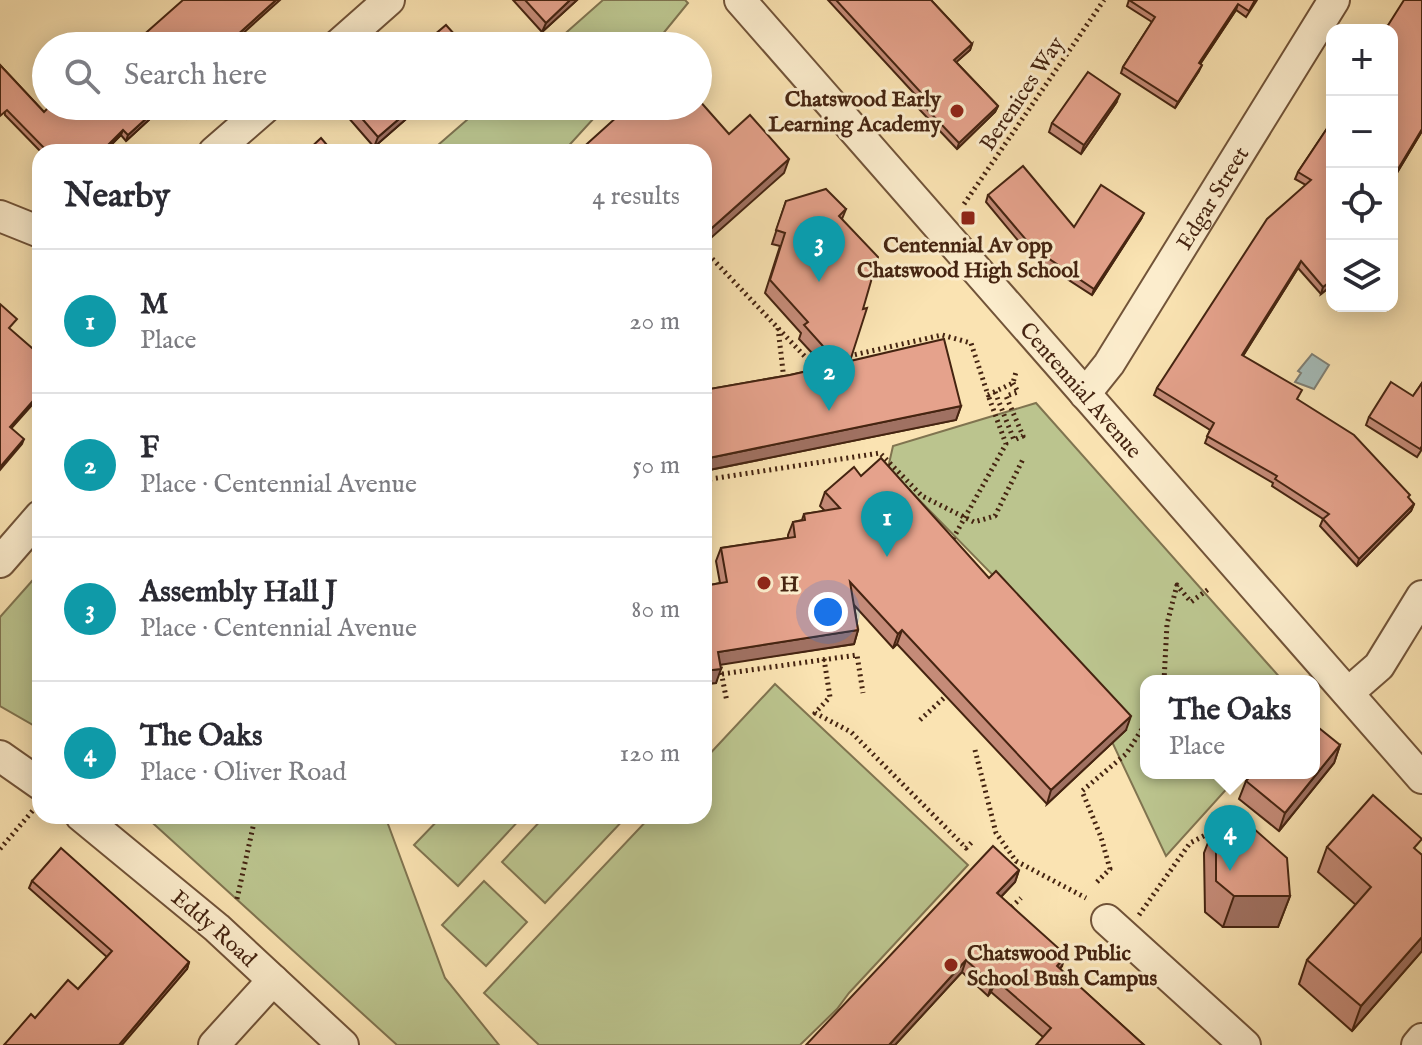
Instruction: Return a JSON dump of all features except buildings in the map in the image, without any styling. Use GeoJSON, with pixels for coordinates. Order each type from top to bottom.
{"type":"FeatureCollection","features":[{"type":"Feature","properties":{"kind":"street"},"geometry":{"type":"LineString","coordinates":[[353,32],[389,0]]}},
{"type":"Feature","properties":{"kind":"street","name":"Centennial Avenue"},"geometry":{"type":"LineString","coordinates":[[740,0],[1422,778]]}},
{"type":"Feature","properties":{"kind":"street","name":"Edgar Street"},"geometry":{"type":"LineString","coordinates":[[1085,394],[1109,364],[1334,0]]}},
{"type":"Feature","properties":{"kind":"street"},"geometry":{"type":"LineString","coordinates":[[223,144],[251,120]]}},
{"type":"Feature","properties":{"kind":"street"},"geometry":{"type":"LineString","coordinates":[[0,216],[32,229]]}},
{"type":"Feature","properties":{"kind":"street"},"geometry":{"type":"LineString","coordinates":[[0,562],[32,525]]}},
{"type":"Feature","properties":{"kind":"street"},"geometry":{"type":"LineString","coordinates":[[1348,693],[1379,666],[1422,596]]}},
{"type":"Feature","properties":{"kind":"street"},"geometry":{"type":"LineString","coordinates":[[0,756],[32,778]]}},
{"type":"Feature","properties":{"kind":"street","name":"Eddy Road"},"geometry":{"type":"LineString","coordinates":[[91,824],[217,928],[343,1045]]}},
{"type":"Feature","properties":{"kind":"street"},"geometry":{"type":"LineString","coordinates":[[1122,919],[1245,1045]]}},
{"type":"Feature","properties":{"kind":"street"},"geometry":{"type":"LineString","coordinates":[[214,1045],[273,980]]}},
{"type":"Feature","properties":{"kind":"street"},"geometry":{"type":"LineString","coordinates":[[1417,1045],[1422,1039]]}},
{"type":"Feature","properties":{"kind":"path","name":"Berenices Way"},"geometry":{"type":"LineString","coordinates":[[964,204],[1104,0]]}},
{"type":"Feature","properties":{"kind":"path"},"geometry":{"type":"LineString","coordinates":[[712,258],[812,364],[942,335],[971,343],[1014,440],[1023,436],[1006,396],[1018,392],[1013,383],[1016,372]]}},
{"type":"Feature","properties":{"kind":"path"},"geometry":{"type":"LineString","coordinates":[[778,328],[785,389]]}},
{"type":"Feature","properties":{"kind":"path"},"geometry":{"type":"LineString","coordinates":[[992,393],[1013,383]]}},
{"type":"Feature","properties":{"kind":"path"},"geometry":{"type":"LineString","coordinates":[[947,550],[1006,444],[992,393]]}},
{"type":"Feature","properties":{"kind":"path"},"geometry":{"type":"LineString","coordinates":[[712,479],[880,453],[922,496],[974,522],[995,516],[1024,457]]}},
{"type":"Feature","properties":{"kind":"path"},"geometry":{"type":"LineString","coordinates":[[1164,675],[1167,624],[1177,585],[1191,602],[1210,588]]}},
{"type":"Feature","properties":{"kind":"path"},"geometry":{"type":"LineString","coordinates":[[718,651],[727,702]]}},
{"type":"Feature","properties":{"kind":"path"},"geometry":{"type":"LineString","coordinates":[[722,674],[857,655],[863,693]]}},
{"type":"Feature","properties":{"kind":"path"},"geometry":{"type":"LineString","coordinates":[[824,659],[830,697],[815,713],[851,732],[966,848],[974,840]]}},
{"type":"Feature","properties":{"kind":"path"},"geometry":{"type":"LineString","coordinates":[[920,720],[946,696]]}},
{"type":"Feature","properties":{"kind":"path"},"geometry":{"type":"LineString","coordinates":[[1097,882],[1110,869],[1082,791],[1126,754],[1140,732]]}},
{"type":"Feature","properties":{"kind":"path"},"geometry":{"type":"LineString","coordinates":[[975,750],[993,825],[1016,861],[1086,898]]}},
{"type":"Feature","properties":{"kind":"path"},"geometry":{"type":"LineString","coordinates":[[0,849],[32,811]]}},
{"type":"Feature","properties":{"kind":"path"},"geometry":{"type":"LineString","coordinates":[[237,899],[254,824]]}},
{"type":"Feature","properties":{"kind":"path"},"geometry":{"type":"LineString","coordinates":[[1122,919],[1190,843],[1225,826]]}},
{"type":"Feature","properties":{"kind":"path"},"geometry":{"type":"LineString","coordinates":[[998,920],[1021,898]]}},
{"type":"Feature","properties":{"kind":"green space"},"geometry":{"type":"Polygon","coordinates":[[[603,0],[685,0],[688,3],[664,32],[567,32],[603,0]]]}},
{"type":"Feature","properties":{"kind":"green space"},"geometry":{"type":"Polygon","coordinates":[[[467,120],[592,120],[570,144],[439,144],[467,120]]]}},
{"type":"Feature","properties":{"kind":"green space"},"geometry":{"type":"Polygon","coordinates":[[[1036,403],[1278,675],[1140,675],[1140,779],[1236,779],[1166,856],[1071,655],[888,468],[893,446],[1036,403]]]}},
{"type":"Feature","properties":{"kind":"green space"},"geometry":{"type":"Polygon","coordinates":[[[32,581],[32,724],[0,706],[0,617],[32,581]]]}},
{"type":"Feature","properties":{"kind":"green space"},"geometry":{"type":"Polygon","coordinates":[[[775,684],[968,865],[837,1009],[800,1045],[539,1045],[484,993],[643,824],[712,824],[712,751],[775,684]]]}},
{"type":"Feature","properties":{"kind":"green space"},"geometry":{"type":"Polygon","coordinates":[[[154,824],[388,824],[445,978],[499,1045],[397,1045],[154,824]]]}},
{"type":"Feature","properties":{"kind":"green space"},"geometry":{"type":"Polygon","coordinates":[[[434,824],[516,824],[458,886],[414,845],[434,824]]]}},
{"type":"Feature","properties":{"kind":"green space"},"geometry":{"type":"Polygon","coordinates":[[[538,824],[619,824],[545,903],[502,862],[538,824]]]}},
{"type":"Feature","properties":{"kind":"green space"},"geometry":{"type":"Polygon","coordinates":[[[484,881],[527,922],[486,966],[442,925],[484,881]]]}},
{"type":"Feature","properties":{"kind":"water"},"geometry":{"type":"Polygon","coordinates":[[[1312,354],[1329,365],[1314,389],[1295,382],[1301,373],[1298,371],[1312,354]]]}},
{"type":"Feature","properties":{"kind":"place","name":"Chatswood Early Learning Academy"},"geometry":{"type":"Point","coordinates":[957,111]}},
{"type":"Feature","properties":{"kind":"place","name":"Centennial Av opp Chatswood High School"},"geometry":{"type":"Point","coordinates":[968,218]}},
{"type":"Feature","properties":{"kind":"place","name":"Assembly Hall J"},"geometry":{"type":"Point","coordinates":[819,282]}},
{"type":"Feature","properties":{"kind":"place","name":"F"},"geometry":{"type":"Point","coordinates":[829,411]}},
{"type":"Feature","properties":{"kind":"place","name":"M"},"geometry":{"type":"Point","coordinates":[887,557]}},
{"type":"Feature","properties":{"kind":"place","name":"H"},"geometry":{"type":"Point","coordinates":[764,583]}},
{"type":"Feature","properties":{"kind":"place","name":"The Oaks"},"geometry":{"type":"Point","coordinates":[1230,871]}},
{"type":"Feature","properties":{"kind":"place","name":"Chatswood Public School Bush Campus"},"geometry":{"type":"Point","coordinates":[951,965]}}]}
